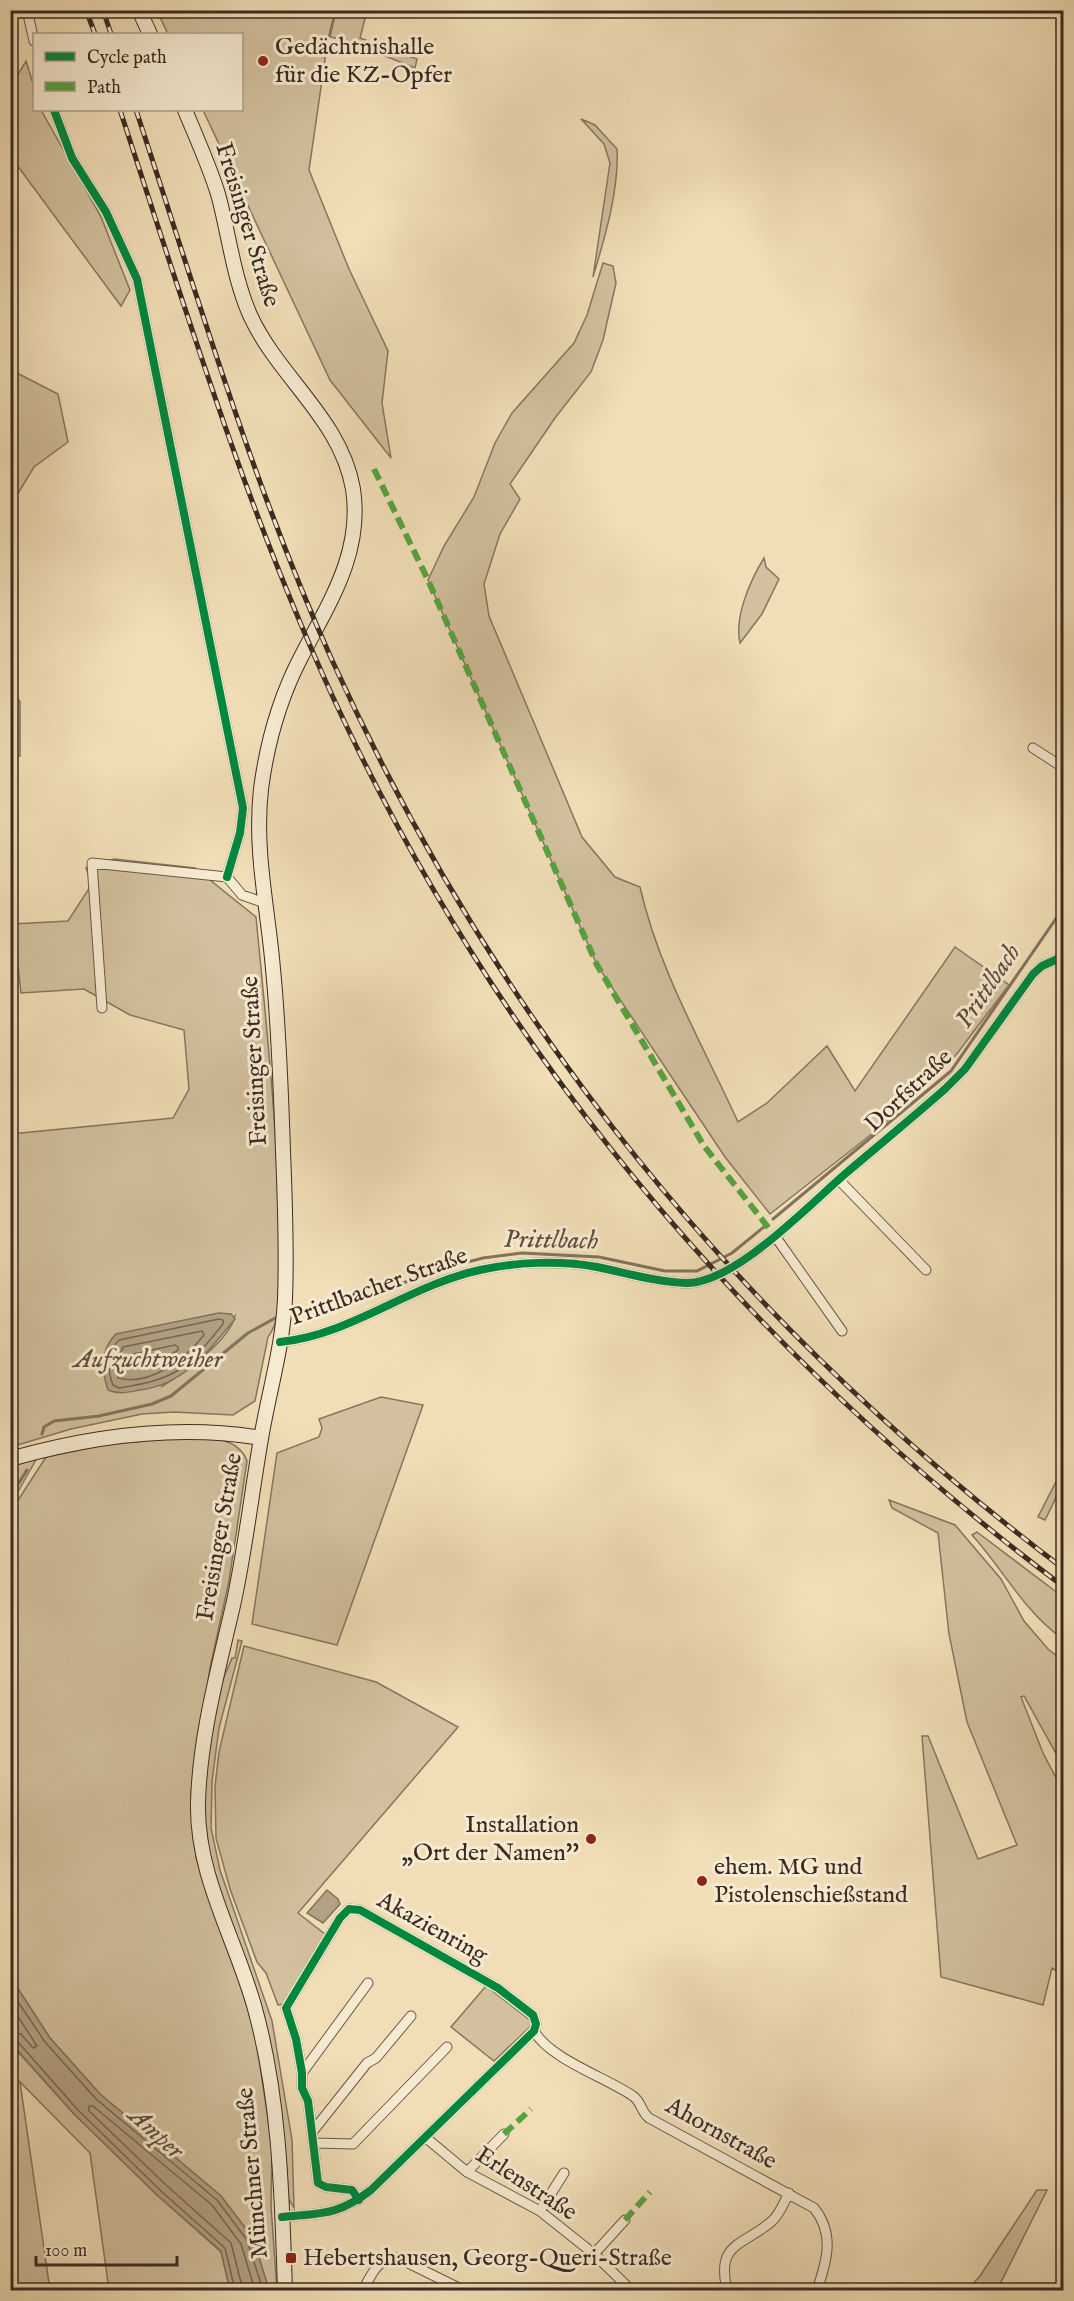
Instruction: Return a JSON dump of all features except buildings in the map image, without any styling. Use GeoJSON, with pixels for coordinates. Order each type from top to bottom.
{"type":"FeatureCollection","features":[{"type":"Feature","properties":{"kind":"main road"},"geometry":{"type":"LineString","coordinates":[[139,10],[150,33]]}},
{"type":"Feature","properties":{"kind":"main road","name":"Freisinger Straße"},"geometry":{"type":"LineString","coordinates":[[185,111],[218,194],[238,281],[248,310],[276,360],[312,404],[335,438],[348,470],[353,490],[353,538],[348,561],[339,587],[286,691],[266,752],[257,837],[273,966],[280,1077],[286,1248],[284,1314],[236,1592],[204,1743],[198,1821],[203,1861],[248,1985],[265,2052]]}},
{"type":"Feature","properties":{"kind":"main road"},"geometry":{"type":"LineString","coordinates":[[10,1459],[102,1439],[156,1433],[199,1431],[261,1438]]}},
{"type":"Feature","properties":{"kind":"main road","name":"Münchner Straße"},"geometry":{"type":"LineString","coordinates":[[265,2052],[278,2148],[285,2290]]}},
{"type":"Feature","properties":{"kind":"street"},"geometry":{"type":"LineString","coordinates":[[27,10],[33,37]]}},
{"type":"Feature","properties":{"kind":"street"},"geometry":{"type":"LineString","coordinates":[[54,111],[72,158],[106,212],[137,279],[243,808],[240,833],[227,877]]}},
{"type":"Feature","properties":{"kind":"street"},"geometry":{"type":"LineString","coordinates":[[1033,748],[1064,768]]}},
{"type":"Feature","properties":{"kind":"street"},"geometry":{"type":"LineString","coordinates":[[102,1008],[92,863],[227,877],[242,895],[265,903]]}},
{"type":"Feature","properties":{"kind":"street","name":"Dorfstraße"},"geometry":{"type":"LineString","coordinates":[[766,1243],[958,1076],[1033,974],[1042,966],[1064,956]]}},
{"type":"Feature","properties":{"kind":"street"},"geometry":{"type":"LineString","coordinates":[[839,1180],[926,1270]]}},
{"type":"Feature","properties":{"kind":"street"},"geometry":{"type":"LineString","coordinates":[[775,1236],[842,1331]]}},
{"type":"Feature","properties":{"kind":"street","name":"Prittlbacher Straße"},"geometry":{"type":"LineString","coordinates":[[280,1342],[320,1334],[424,1289],[479,1270],[529,1264],[585,1265],[651,1279],[689,1283],[704,1280],[739,1263],[766,1243]]}},
{"type":"Feature","properties":{"kind":"street","name":"Akazienring"},"geometry":{"type":"LineString","coordinates":[[359,2200],[352,2190],[326,2187],[318,2183],[315,2176],[313,2131],[308,2101],[302,2088],[302,2073],[296,2039],[286,2008],[340,1918],[349,1909],[360,1910],[498,1988],[533,2015],[536,2024],[534,2031]]}},
{"type":"Feature","properties":{"kind":"street"},"geometry":{"type":"LineString","coordinates":[[302,2073],[368,1983]]}},
{"type":"Feature","properties":{"kind":"street"},"geometry":{"type":"LineString","coordinates":[[313,2131],[367,2064],[376,2058],[411,2016]]}},
{"type":"Feature","properties":{"kind":"street"},"geometry":{"type":"LineString","coordinates":[[282,2217],[340,2211],[359,2200],[534,2031]]}},
{"type":"Feature","properties":{"kind":"street","name":"Ahornstraße"},"geometry":{"type":"LineString","coordinates":[[534,2031],[539,2040],[561,2055],[636,2097],[644,2114],[649,2118],[814,2208],[822,2219],[827,2235],[828,2259],[817,2290]]}},
{"type":"Feature","properties":{"kind":"street"},"geometry":{"type":"LineString","coordinates":[[314,2143],[353,2144],[447,2047]]}},
{"type":"Feature","properties":{"kind":"street"},"geometry":{"type":"LineString","coordinates":[[467,2172],[504,2134]]}},
{"type":"Feature","properties":{"kind":"street","name":"Erlenstraße"},"geometry":{"type":"LineString","coordinates":[[425,2137],[467,2172],[540,2211],[594,2254],[631,2290]]}},
{"type":"Feature","properties":{"kind":"street"},"geometry":{"type":"LineString","coordinates":[[540,2211],[564,2173]]}},
{"type":"Feature","properties":{"kind":"street"},"geometry":{"type":"LineString","coordinates":[[727,2290],[722,2269],[727,2253],[774,2219],[789,2193]]}},
{"type":"Feature","properties":{"kind":"street"},"geometry":{"type":"LineString","coordinates":[[594,2254],[626,2220]]}},
{"type":"Feature","properties":{"kind":"street"},"geometry":{"type":"LineString","coordinates":[[363,2290],[379,2263],[388,2258],[398,2258],[463,2290]]}},
{"type":"Feature","properties":{"kind":"shaded area"},"geometry":{"type":"Polygon","coordinates":[[[157,11],[335,11],[328,39],[309,170],[349,269],[388,351],[382,403],[391,458],[330,380],[203,111],[243,111],[243,33],[168,33],[157,11]]]}},
{"type":"Feature","properties":{"kind":"shaded area"},"geometry":{"type":"Polygon","coordinates":[[[336,11],[367,11],[360,38],[417,59],[415,68],[345,40],[330,37],[336,11]]]}},
{"type":"Feature","properties":{"kind":"shaded area"},"geometry":{"type":"Polygon","coordinates":[[[26,61],[33,84],[33,111],[42,111],[101,217],[130,290],[121,306],[11,157],[11,86],[26,61]]]}},
{"type":"Feature","properties":{"kind":"shaded area"},"geometry":{"type":"Polygon","coordinates":[[[581,119],[595,125],[617,149],[613,197],[593,277],[610,163],[604,144],[581,119]]]}},
{"type":"Feature","properties":{"kind":"shaded area"},"geometry":{"type":"Polygon","coordinates":[[[603,263],[613,266],[616,283],[603,340],[591,372],[555,418],[510,484],[520,499],[500,534],[484,584],[489,616],[582,837],[615,877],[640,887],[648,918],[670,978],[738,1122],[767,1103],[827,1046],[855,1091],[955,947],[1009,985],[956,1055],[878,1129],[770,1214],[725,1157],[597,965],[428,580],[444,546],[474,497],[495,443],[512,413],[574,343],[587,315],[603,263]]]}},
{"type":"Feature","properties":{"kind":"shaded area"},"geometry":{"type":"Polygon","coordinates":[[[11,370],[58,394],[68,442],[34,467],[11,505],[11,370]]]}},
{"type":"Feature","properties":{"kind":"shaded area"},"geometry":{"type":"Polygon","coordinates":[[[764,558],[766,567],[779,579],[762,614],[740,643],[739,622],[744,599],[764,558]]]}},
{"type":"Feature","properties":{"kind":"shaded area"},"geometry":{"type":"Polygon","coordinates":[[[11,686],[20,702],[20,756],[11,758],[11,686]]]}},
{"type":"Feature","properties":{"kind":"shaded area"},"geometry":{"type":"Polygon","coordinates":[[[114,859],[195,868],[256,917],[275,1132],[279,1219],[278,1311],[268,1337],[255,1401],[233,1415],[174,1412],[142,1414],[71,1429],[11,1447],[11,1134],[173,1118],[189,1089],[184,1030],[130,1015],[84,989],[21,993],[13,924],[68,921],[92,884],[86,868],[114,859]],[[235,1316],[161,1387],[204,1356],[224,1336],[235,1316]]]}},
{"type":"Feature","properties":{"kind":"shaded area"},"geometry":{"type":"Polygon","coordinates":[[[381,1397],[423,1405],[337,1645],[252,1624],[277,1453],[319,1437],[322,1428],[319,1419],[381,1397]]]}},
{"type":"Feature","properties":{"kind":"shaded area"},"geometry":{"type":"Polygon","coordinates":[[[173,1438],[205,1438],[226,1441],[242,1452],[247,1461],[229,1581],[210,1668],[191,1794],[196,1858],[253,2020],[272,2145],[271,2206],[277,2290],[269,2290],[253,2238],[221,2196],[100,2094],[50,2038],[11,1978],[11,1511],[46,1457],[103,1445],[173,1438]]]}},
{"type":"Feature","properties":{"kind":"shaded area"},"geometry":{"type":"Polygon","coordinates":[[[37,1458],[11,1504],[11,1466],[37,1458]]]}},
{"type":"Feature","properties":{"kind":"shaded area"},"geometry":{"type":"Polygon","coordinates":[[[1063,1468],[1063,1483],[1045,1520],[1038,1517],[1063,1468]]]}},
{"type":"Feature","properties":{"kind":"shaded area"},"geometry":{"type":"Polygon","coordinates":[[[889,1500],[955,1525],[1001,1579],[1024,1621],[1048,1649],[1063,1661],[1063,1766],[1024,1696],[1021,1697],[1043,1753],[1063,1791],[1063,1975],[1052,1968],[1043,2005],[941,1977],[922,1736],[928,1736],[978,1859],[1017,1845],[967,1722],[949,1634],[938,1533],[892,1508],[889,1500]]]}},
{"type":"Feature","properties":{"kind":"shaded area"},"geometry":{"type":"Polygon","coordinates":[[[977,1532],[1063,1597],[1063,1639],[1037,1617],[1026,1604],[972,1535],[977,1532]]]}},
{"type":"Feature","properties":{"kind":"shaded area"},"geometry":{"type":"Polygon","coordinates":[[[238,1640],[242,1641],[219,1728],[212,1781],[211,1828],[220,1870],[272,2021],[292,2140],[294,2208],[288,2198],[285,2150],[224,1907],[205,1841],[203,1798],[212,1729],[223,1679],[232,1658],[235,1658],[238,1640]]]}},
{"type":"Feature","properties":{"kind":"shaded area"},"geometry":{"type":"Polygon","coordinates":[[[244,1646],[376,1682],[458,1727],[298,1913],[326,1935],[284,2004],[278,2005],[266,1973],[257,1962],[230,1889],[216,1838],[215,1786],[219,1752],[244,1646]]]}},
{"type":"Feature","properties":{"kind":"shaded area"},"geometry":{"type":"Polygon","coordinates":[[[486,1986],[531,2021],[530,2027],[494,2061],[451,2027],[486,1986]]]}},
{"type":"Feature","properties":{"kind":"shaded area"},"geometry":{"type":"Polygon","coordinates":[[[10,2043],[74,2114],[157,2195],[221,2252],[230,2290],[109,2290],[90,2153],[20,2082],[50,2290],[11,2290],[10,2043]]]}},
{"type":"Feature","properties":{"kind":"shaded area"},"geometry":{"type":"Polygon","coordinates":[[[1037,2190],[1047,2190],[997,2290],[967,2290],[980,2276],[1037,2190]]]}},
{"type":"Feature","properties":{"kind":"water","name":"Aufzuchtweiher"},"geometry":{"type":"Polygon","coordinates":[[[219,1313],[231,1314],[235,1319],[205,1354],[183,1374],[156,1387],[124,1393],[108,1390],[103,1360],[107,1347],[116,1334],[219,1313]]]}},
{"type":"Feature","properties":{"kind":"water"},"geometry":{"type":"Polygon","coordinates":[[[327,1890],[338,1899],[340,1904],[323,1923],[307,1913],[327,1890]]]}},
{"type":"Feature","properties":{"kind":"water"},"geometry":{"type":"Polygon","coordinates":[[[11,1978],[50,2038],[100,2094],[221,2196],[253,2238],[269,2290],[230,2290],[221,2251],[157,2195],[74,2114],[11,2043],[11,1978]]]}},
{"type":"Feature","properties":{"kind":"waterway","name":"Prittlbach"},"geometry":{"type":"LineString","coordinates":[[773,1219],[951,1071],[1064,907]]}},
{"type":"Feature","properties":{"kind":"waterway","name":"Prittlbach"},"geometry":{"type":"LineString","coordinates":[[288,1313],[375,1293],[445,1268],[483,1258],[522,1253],[599,1257],[665,1271],[697,1271],[732,1253],[765,1226]]}},
{"type":"Feature","properties":{"kind":"waterway","name":"Prittlbach"},"geometry":{"type":"LineString","coordinates":[[42,1434],[44,1427],[54,1421],[99,1416],[152,1404],[171,1396],[248,1333],[279,1316]]}},
{"type":"Feature","properties":{"kind":"waterway","name":"Prittlbach"},"geometry":{"type":"LineString","coordinates":[[10,1497],[27,1470]]}},
{"type":"Feature","properties":{"kind":"railway"},"geometry":{"type":"LineString","coordinates":[[86,10],[95,33]]}},
{"type":"Feature","properties":{"kind":"railway"},"geometry":{"type":"LineString","coordinates":[[103,10],[111,33]]}},
{"type":"Feature","properties":{"kind":"railway"},"geometry":{"type":"LineString","coordinates":[[120,111],[223,421],[312,651],[346,725],[412,852],[485,974],[565,1089],[652,1200],[746,1304],[846,1404],[952,1498],[1064,1587]]}},
{"type":"Feature","properties":{"kind":"railway"},"geometry":{"type":"LineString","coordinates":[[136,111],[227,388],[303,593],[332,660],[398,795],[472,924],[552,1046],[640,1162],[735,1272],[837,1376],[947,1475],[1064,1569]]}},
{"type":"Feature","properties":{"kind":"marked path"},"geometry":{"type":"LineString","coordinates":[[374,469],[428,580],[597,965],[704,1146],[775,1236]]}},
{"type":"Feature","properties":{"kind":"marked path"},"geometry":{"type":"LineString","coordinates":[[504,2134],[531,2109]]}},
{"type":"Feature","properties":{"kind":"marked path"},"geometry":{"type":"LineString","coordinates":[[625,2220],[650,2192]]}},
{"type":"Feature","properties":{"kind":"cycle path"},"geometry":{"type":"LineString","coordinates":[[54,111],[72,158],[106,212],[137,279],[243,808],[240,833],[227,877]]}},
{"type":"Feature","properties":{"kind":"cycle path"},"geometry":{"type":"LineString","coordinates":[[280,1342],[306,1338],[331,1330],[454,1277],[494,1267],[569,1263],[686,1283],[705,1280],[726,1271],[770,1241],[945,1089],[965,1069],[1033,974],[1042,966],[1064,956]]}},
{"type":"Feature","properties":{"kind":"cycle path"},"geometry":{"type":"LineString","coordinates":[[282,2217],[329,2212],[348,2205],[359,2198],[371,2190],[534,2031],[536,2024],[533,2015],[498,1988],[360,1910],[349,1909],[340,1918],[286,2008],[296,2039],[302,2073],[302,2088],[308,2101],[318,2183],[326,2187],[352,2190],[359,2200]]}},
{"type":"Feature","properties":{"kind":"place","name":"Gedächtnishalle für die KZ-Opfer"},"geometry":{"type":"Point","coordinates":[263,61]}},
{"type":"Feature","properties":{"kind":"place","name":"Installation „Ort der Namen''"},"geometry":{"type":"Point","coordinates":[591,1839]}},
{"type":"Feature","properties":{"kind":"place","name":"ehem. MG und Pistolenschießstand"},"geometry":{"type":"Point","coordinates":[702,1881]}},
{"type":"Feature","properties":{"kind":"place","name":"Hebertshausen, Georg-Queri-Straße"},"geometry":{"type":"Point","coordinates":[291,2258]}},
{"type":"Feature","properties":{"kind":"water label","name":"Amper"},"geometry":{"type":"Point","coordinates":[156,2133]}}]}
